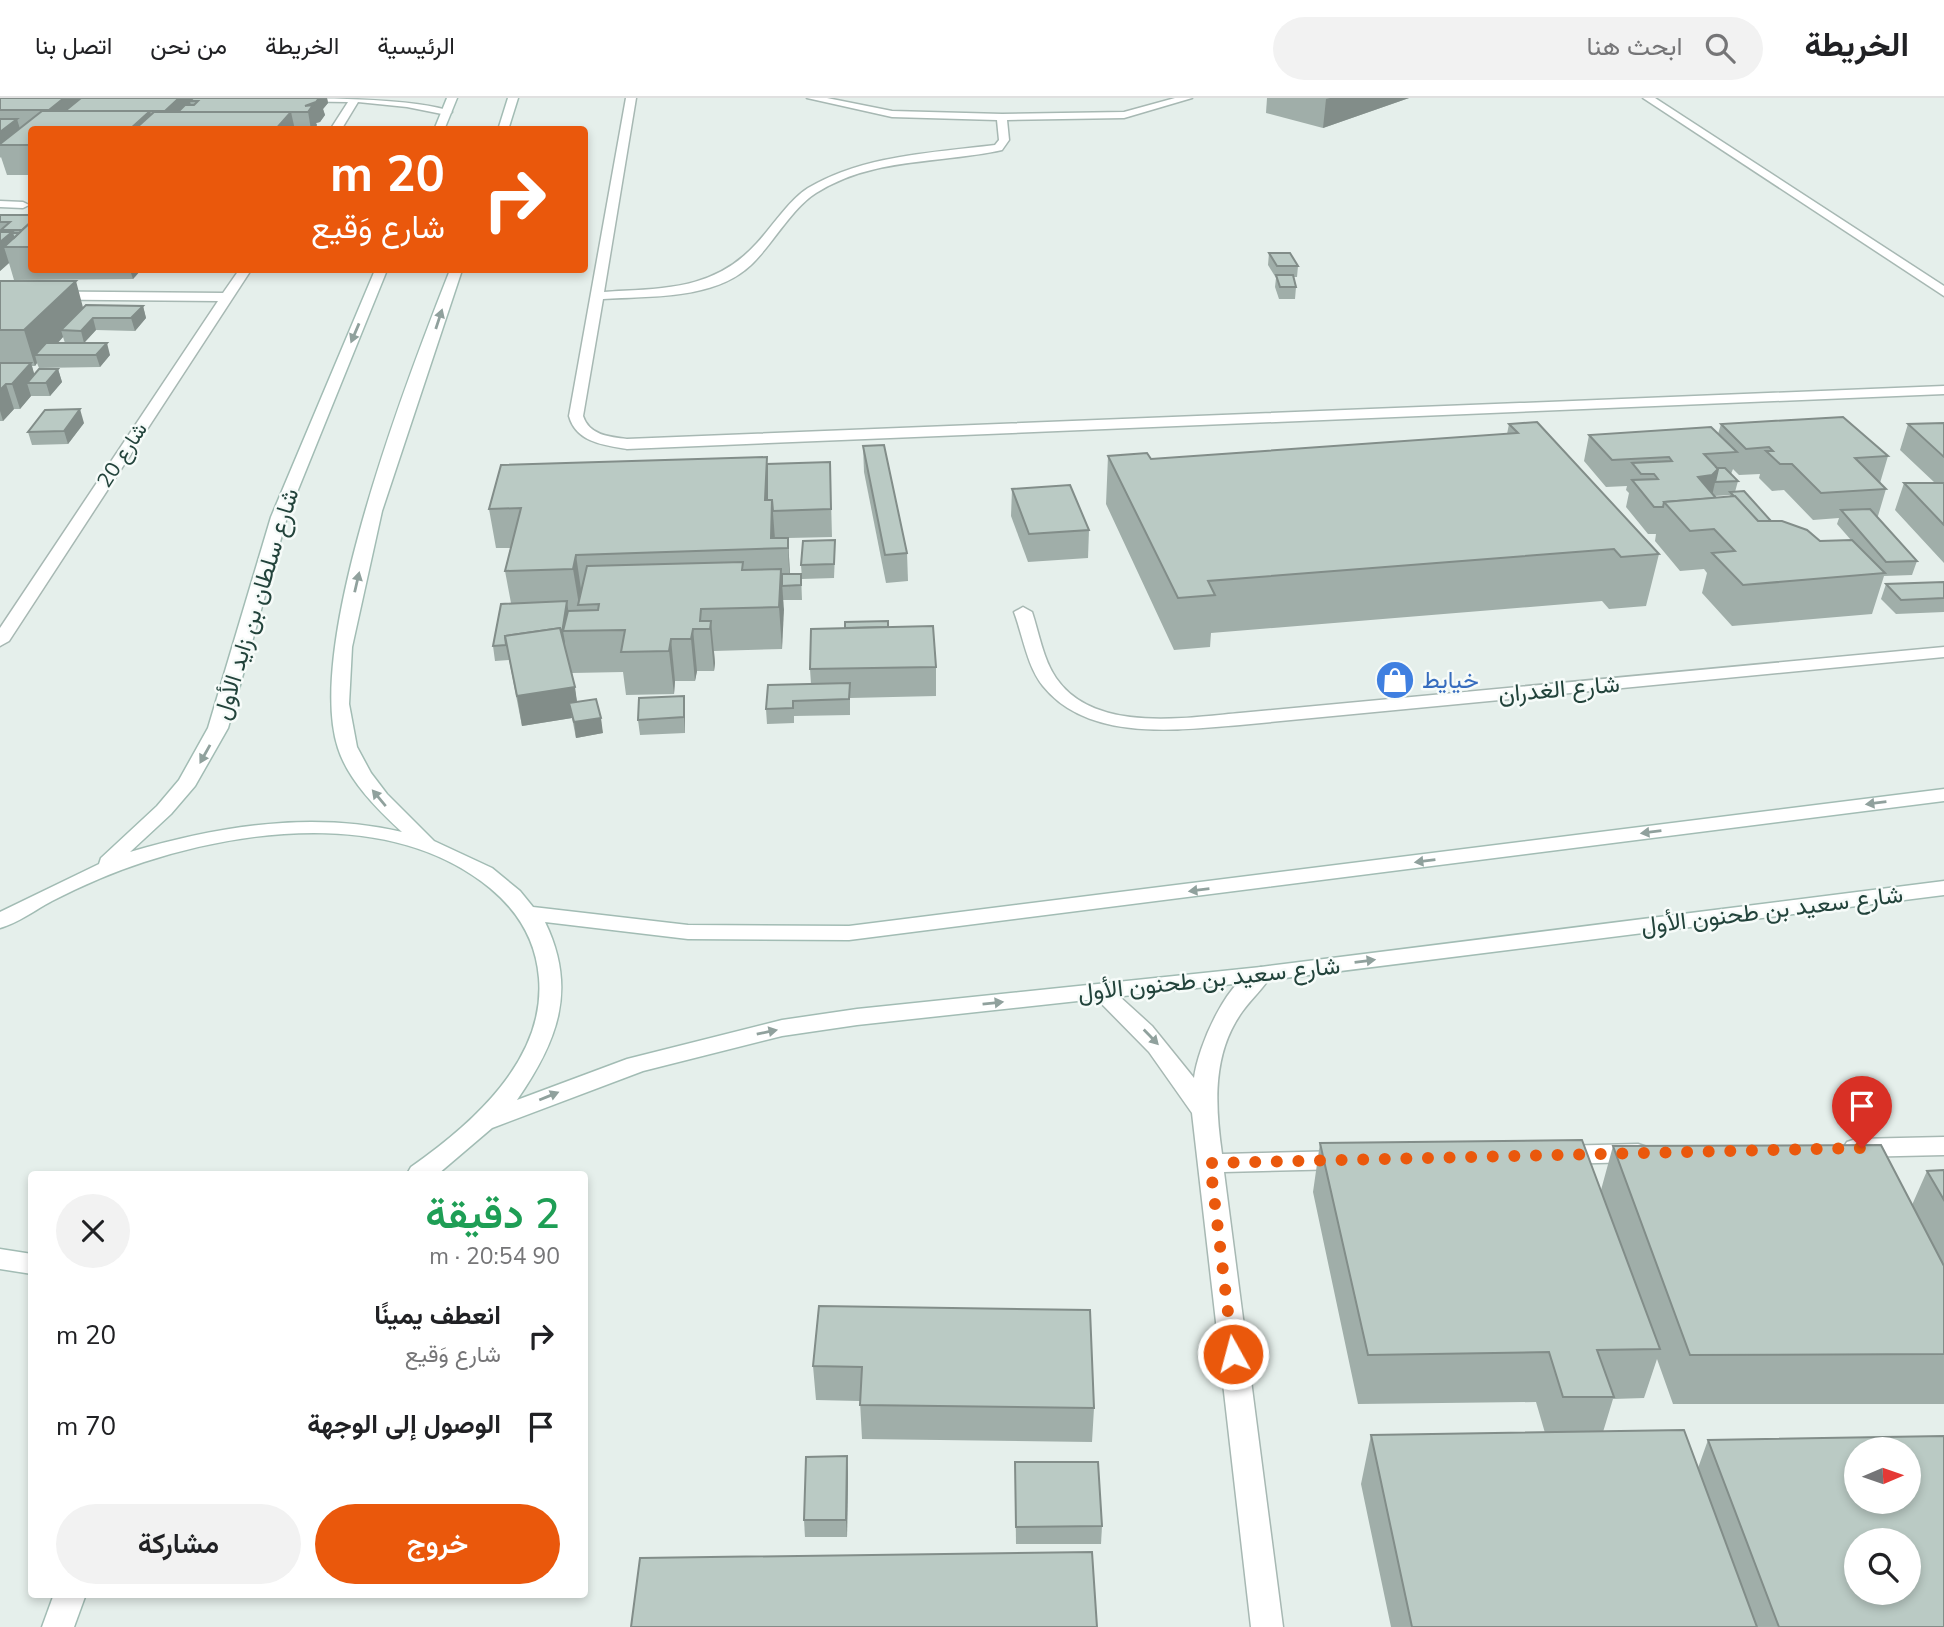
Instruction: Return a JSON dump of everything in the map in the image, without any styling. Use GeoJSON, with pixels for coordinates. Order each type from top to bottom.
{"type":"FeatureCollection","features":[{"type":"Feature","properties":{"kind":"main road"},"geometry":{"type":"LineString","coordinates":[[280,98],[396,99],[429,105],[447,112]]}},
{"type":"Feature","properties":{"kind":"main road"},"geometry":{"type":"LineString","coordinates":[[441,126],[452,98]]}},
{"type":"Feature","properties":{"kind":"main road"},"geometry":{"type":"LineString","coordinates":[[504,126],[513,98]]}},
{"type":"Feature","properties":{"kind":"main road"},"geometry":{"type":"LineString","coordinates":[[631,98],[596,296],[577,424],[594,437],[627,444],[1944,390]]}},
{"type":"Feature","properties":{"kind":"main road"},"geometry":{"type":"LineString","coordinates":[[811,98],[884,114],[1002,117],[1124,115],[1187,98]]}},
{"type":"Feature","properties":{"kind":"main road"},"geometry":{"type":"LineString","coordinates":[[1648,98],[1944,292]]}},
{"type":"Feature","properties":{"kind":"main road"},"geometry":{"type":"LineString","coordinates":[[338,126],[355,99]]}},
{"type":"Feature","properties":{"kind":"main road"},"geometry":{"type":"LineString","coordinates":[[596,296],[664,293],[716,281],[746,263],[791,211],[821,184],[875,164],[998,148],[1004,140],[1002,117]]}},
{"type":"Feature","properties":{"kind":"main road"},"geometry":{"type":"LineString","coordinates":[[0,204],[23,205]]}},
{"type":"Feature","properties":{"kind":"main road","name":"شارع 20"},"geometry":{"type":"LineString","coordinates":[[0,641],[243,273]]}},
{"type":"Feature","properties":{"kind":"main road","name":"شارع سلطان بن زايد الأول"},"geometry":{"type":"LineString","coordinates":[[99,869],[164,810],[188,782],[218,728],[279,517],[380,273]]}},
{"type":"Feature","properties":{"kind":"main road"},"geometry":{"type":"LineString","coordinates":[[429,845],[392,813],[364,780],[346,746],[339,712],[340,678],[364,550],[455,273]]}},
{"type":"Feature","properties":{"kind":"main road"},"geometry":{"type":"LineString","coordinates":[[0,295],[227,297]]}},
{"type":"Feature","properties":{"kind":"main road","name":"شارع الغدران"},"geometry":{"type":"LineString","coordinates":[[1023,612],[1049,682],[1061,694],[1099,715],[1151,723],[1240,719],[1944,652]]}},
{"type":"Feature","properties":{"kind":"main road"},"geometry":{"type":"LineString","coordinates":[[529,913],[651,932],[756,936],[849,933],[1944,795]]}},
{"type":"Feature","properties":{"kind":"main road"},"geometry":{"type":"LineString","coordinates":[[0,921],[46,893],[99,869],[158,849],[216,836],[273,829],[328,828],[381,833],[429,845],[469,862],[504,885],[529,913],[546,948],[552,988],[544,1031],[522,1076],[486,1121],[444,1158],[424,1171]]}},
{"type":"Feature","properties":{"kind":"main road","name":"شارع سعيد بن طحنون الأول"},"geometry":{"type":"LineString","coordinates":[[486,1121],[635,1065],[709,1044],[782,1028],[857,1017],[1261,974],[1944,888]]}},
{"type":"Feature","properties":{"kind":"main road"},"geometry":{"type":"LineString","coordinates":[[1261,974],[1234,1003],[1215,1036],[1205,1073],[1204,1113],[1267,1627]]}},
{"type":"Feature","properties":{"kind":"main road"},"geometry":{"type":"LineString","coordinates":[[1100,991],[1160,1046],[1204,1113]]}},
{"type":"Feature","properties":{"kind":"main road"},"geometry":{"type":"LineString","coordinates":[[1833,1149],[1944,1146]]}},
{"type":"Feature","properties":{"kind":"main road"},"geometry":{"type":"LineString","coordinates":[[1528,1156],[1667,1153]]}},
{"type":"Feature","properties":{"kind":"main road"},"geometry":{"type":"LineString","coordinates":[[1210,1163],[1362,1160]]}},
{"type":"Feature","properties":{"kind":"main road"},"geometry":{"type":"LineString","coordinates":[[0,1259],[28,1263]]}},
{"type":"Feature","properties":{"kind":"main road"},"geometry":{"type":"LineString","coordinates":[[58,1627],[69,1598]]}},
{"type":"Feature","properties":{"kind":"building"},"geometry":{"type":"Polygon","coordinates":[[[0,98],[64,98],[49,110],[0,110],[0,98]]]}},
{"type":"Feature","properties":{"kind":"building"},"geometry":{"type":"Polygon","coordinates":[[[81,98],[179,98],[165,111],[65,111],[81,98]]]}},
{"type":"Feature","properties":{"kind":"building"},"geometry":{"type":"Polygon","coordinates":[[[193,98],[319,98],[305,106],[313,105],[308,112],[178,112],[185,105],[194,105],[198,101],[190,101],[193,98]]]}},
{"type":"Feature","properties":{"kind":"building"},"geometry":{"type":"Polygon","coordinates":[[[42,111],[150,111],[133,126],[28,126],[28,145],[0,144],[42,111]]]}},
{"type":"Feature","properties":{"kind":"building"},"geometry":{"type":"Polygon","coordinates":[[[154,112],[291,112],[279,126],[138,126],[154,112]]]}},
{"type":"Feature","properties":{"kind":"building"},"geometry":{"type":"Polygon","coordinates":[[[0,119],[17,119],[0,132],[0,119]]]}},
{"type":"Feature","properties":{"kind":"building"},"geometry":{"type":"Polygon","coordinates":[[[0,215],[28,215],[28,225],[22,230],[1,230],[10,222],[0,222],[0,215]]]}},
{"type":"Feature","properties":{"kind":"building"},"geometry":{"type":"Polygon","coordinates":[[[28,225],[28,247],[4,247],[28,225]]]}},
{"type":"Feature","properties":{"kind":"building"},"geometry":{"type":"Polygon","coordinates":[[[0,232],[12,232],[0,242],[0,232]]]}},
{"type":"Feature","properties":{"kind":"building"},"geometry":{"type":"Polygon","coordinates":[[[1269,253],[1290,253],[1298,266],[1277,266],[1269,253]]]}},
{"type":"Feature","properties":{"kind":"building"},"geometry":{"type":"Polygon","coordinates":[[[1276,275],[1293,275],[1296,287],[1280,287],[1276,275]]]}},
{"type":"Feature","properties":{"kind":"building"},"geometry":{"type":"Polygon","coordinates":[[[0,281],[76,281],[24,330],[0,330],[0,281]]]}},
{"type":"Feature","properties":{"kind":"building"},"geometry":{"type":"Polygon","coordinates":[[[86,305],[143,306],[131,318],[93,318],[81,331],[61,330],[86,305]]]}},
{"type":"Feature","properties":{"kind":"building"},"geometry":{"type":"Polygon","coordinates":[[[46,343],[107,343],[96,355],[35,355],[46,343]]]}},
{"type":"Feature","properties":{"kind":"building"},"geometry":{"type":"Polygon","coordinates":[[[0,363],[31,363],[12,384],[6,384],[0,390],[0,363]]]}},
{"type":"Feature","properties":{"kind":"building"},"geometry":{"type":"Polygon","coordinates":[[[39,369],[58,369],[46,383],[27,383],[39,369]]]}},
{"type":"Feature","properties":{"kind":"building"},"geometry":{"type":"Polygon","coordinates":[[[80,409],[64,431],[28,432],[45,410],[80,409]]]}},
{"type":"Feature","properties":{"kind":"building"},"geometry":{"type":"Polygon","coordinates":[[[1843,417],[1888,456],[1855,458],[1886,489],[1821,493],[1792,464],[1780,464],[1766,451],[1773,451],[1769,447],[1746,449],[1721,424],[1843,417]]]}},
{"type":"Feature","properties":{"kind":"building"},"geometry":{"type":"Polygon","coordinates":[[[1537,422],[1659,554],[1621,557],[1614,549],[1208,581],[1215,595],[1178,598],[1108,456],[1147,453],[1151,459],[1518,433],[1509,424],[1537,422]]]}},
{"type":"Feature","properties":{"kind":"building"},"geometry":{"type":"Polygon","coordinates":[[[1944,423],[1944,457],[1908,424],[1944,423]]]}},
{"type":"Feature","properties":{"kind":"building"},"geometry":{"type":"Polygon","coordinates":[[[1711,427],[1737,452],[1704,454],[1718,469],[1712,475],[1698,477],[1716,498],[1664,502],[1663,507],[1654,507],[1632,480],[1658,479],[1654,474],[1641,474],[1632,463],[1672,461],[1669,457],[1612,460],[1589,435],[1711,427]]]}},
{"type":"Feature","properties":{"kind":"building"},"geometry":{"type":"Polygon","coordinates":[[[884,445],[907,553],[885,555],[863,446],[884,445]]]}},
{"type":"Feature","properties":{"kind":"building"},"geometry":{"type":"Polygon","coordinates":[[[767,457],[765,500],[772,500],[771,538],[788,538],[788,548],[576,555],[573,569],[505,571],[521,508],[489,509],[501,465],[767,457]]]}},
{"type":"Feature","properties":{"kind":"building"},"geometry":{"type":"Polygon","coordinates":[[[830,462],[831,509],[773,511],[772,500],[767,500],[767,464],[830,462]]]}},
{"type":"Feature","properties":{"kind":"building"},"geometry":{"type":"Polygon","coordinates":[[[1717,468],[1725,468],[1738,481],[1715,482],[1717,468]]]}},
{"type":"Feature","properties":{"kind":"building"},"geometry":{"type":"Polygon","coordinates":[[[1904,483],[1944,483],[1944,525],[1904,483]]]}},
{"type":"Feature","properties":{"kind":"building"},"geometry":{"type":"Polygon","coordinates":[[[1070,485],[1089,530],[1029,534],[1012,489],[1070,485]]]}},
{"type":"Feature","properties":{"kind":"building"},"geometry":{"type":"Polygon","coordinates":[[[1744,491],[1771,521],[1758,521],[1730,492],[1744,491]]]}},
{"type":"Feature","properties":{"kind":"building"},"geometry":{"type":"Polygon","coordinates":[[[1735,496],[1758,521],[1782,521],[1807,530],[1820,541],[1852,540],[1885,573],[1743,585],[1712,553],[1735,551],[1714,529],[1690,531],[1664,502],[1735,496]]]}},
{"type":"Feature","properties":{"kind":"building"},"geometry":{"type":"Polygon","coordinates":[[[1870,509],[1917,561],[1886,562],[1841,510],[1870,509]]]}},
{"type":"Feature","properties":{"kind":"building"},"geometry":{"type":"Polygon","coordinates":[[[835,540],[834,564],[801,565],[803,541],[835,540]]]}},
{"type":"Feature","properties":{"kind":"building"},"geometry":{"type":"Polygon","coordinates":[[[743,562],[742,570],[781,569],[779,607],[701,609],[700,621],[711,621],[710,629],[693,629],[691,639],[671,639],[669,651],[621,652],[625,630],[563,631],[568,611],[598,610],[599,604],[578,605],[587,566],[743,562]]]}},
{"type":"Feature","properties":{"kind":"building"},"geometry":{"type":"Polygon","coordinates":[[[782,574],[801,574],[801,585],[782,586],[782,574]]]}},
{"type":"Feature","properties":{"kind":"building"},"geometry":{"type":"Polygon","coordinates":[[[1944,582],[1944,598],[1901,600],[1886,584],[1944,582]]]}},
{"type":"Feature","properties":{"kind":"building"},"geometry":{"type":"Polygon","coordinates":[[[567,601],[562,633],[560,628],[505,636],[506,645],[493,646],[501,604],[567,601]]]}},
{"type":"Feature","properties":{"kind":"building"},"geometry":{"type":"Polygon","coordinates":[[[888,621],[888,627],[845,628],[845,622],[888,621]]]}},
{"type":"Feature","properties":{"kind":"building"},"geometry":{"type":"Polygon","coordinates":[[[933,626],[936,667],[810,669],[811,629],[933,626]]]}},
{"type":"Feature","properties":{"kind":"building"},"geometry":{"type":"Polygon","coordinates":[[[560,628],[575,687],[517,696],[505,636],[560,628]]]}},
{"type":"Feature","properties":{"kind":"building"},"geometry":{"type":"Polygon","coordinates":[[[850,683],[849,699],[793,701],[793,708],[766,709],[768,685],[850,683]]]}},
{"type":"Feature","properties":{"kind":"building"},"geometry":{"type":"Polygon","coordinates":[[[684,696],[684,717],[638,720],[639,698],[684,696]]]}},
{"type":"Feature","properties":{"kind":"building"},"geometry":{"type":"Polygon","coordinates":[[[596,699],[601,718],[574,722],[569,703],[596,699]]]}},
{"type":"Feature","properties":{"kind":"building"},"geometry":{"type":"Polygon","coordinates":[[[1582,1140],[1660,1349],[1597,1350],[1614,1397],[1563,1397],[1549,1352],[1368,1355],[1320,1143],[1582,1140]]]}},
{"type":"Feature","properties":{"kind":"building"},"geometry":{"type":"Polygon","coordinates":[[[1881,1145],[1944,1266],[1944,1354],[1690,1355],[1613,1146],[1881,1145]]]}},
{"type":"Feature","properties":{"kind":"building"},"geometry":{"type":"Polygon","coordinates":[[[1944,1170],[1944,1200],[1927,1171],[1944,1170]]]}},
{"type":"Feature","properties":{"kind":"building"},"geometry":{"type":"Polygon","coordinates":[[[819,1306],[1090,1310],[1094,1408],[860,1405],[862,1367],[813,1366],[819,1306]]]}},
{"type":"Feature","properties":{"kind":"building"},"geometry":{"type":"Polygon","coordinates":[[[1684,1430],[1757,1627],[1412,1627],[1371,1435],[1684,1430]]]}},
{"type":"Feature","properties":{"kind":"building"},"geometry":{"type":"Polygon","coordinates":[[[1944,1436],[1944,1627],[1779,1627],[1708,1440],[1844,1438],[1844,1514],[1922,1514],[1922,1437],[1885,1437],[1944,1436]]]}},
{"type":"Feature","properties":{"kind":"building"},"geometry":{"type":"Polygon","coordinates":[[[847,1456],[846,1520],[804,1520],[806,1457],[847,1456]]]}},
{"type":"Feature","properties":{"kind":"building"},"geometry":{"type":"Polygon","coordinates":[[[1015,1462],[1098,1462],[1102,1526],[1016,1527],[1015,1462]]]}},
{"type":"Feature","properties":{"kind":"building"},"geometry":{"type":"Polygon","coordinates":[[[1092,1552],[1097,1627],[631,1627],[640,1558],[1092,1552]]]}},
{"type":"Feature","properties":{"kind":"place","name":"خيايط"},"geometry":{"type":"Point","coordinates":[1395,680]}},
{"type":"Feature","properties":{"kind":"route"},"geometry":{"type":"LineString","coordinates":[[1233,1354],[1210,1163],[1862,1148]]}}]}
